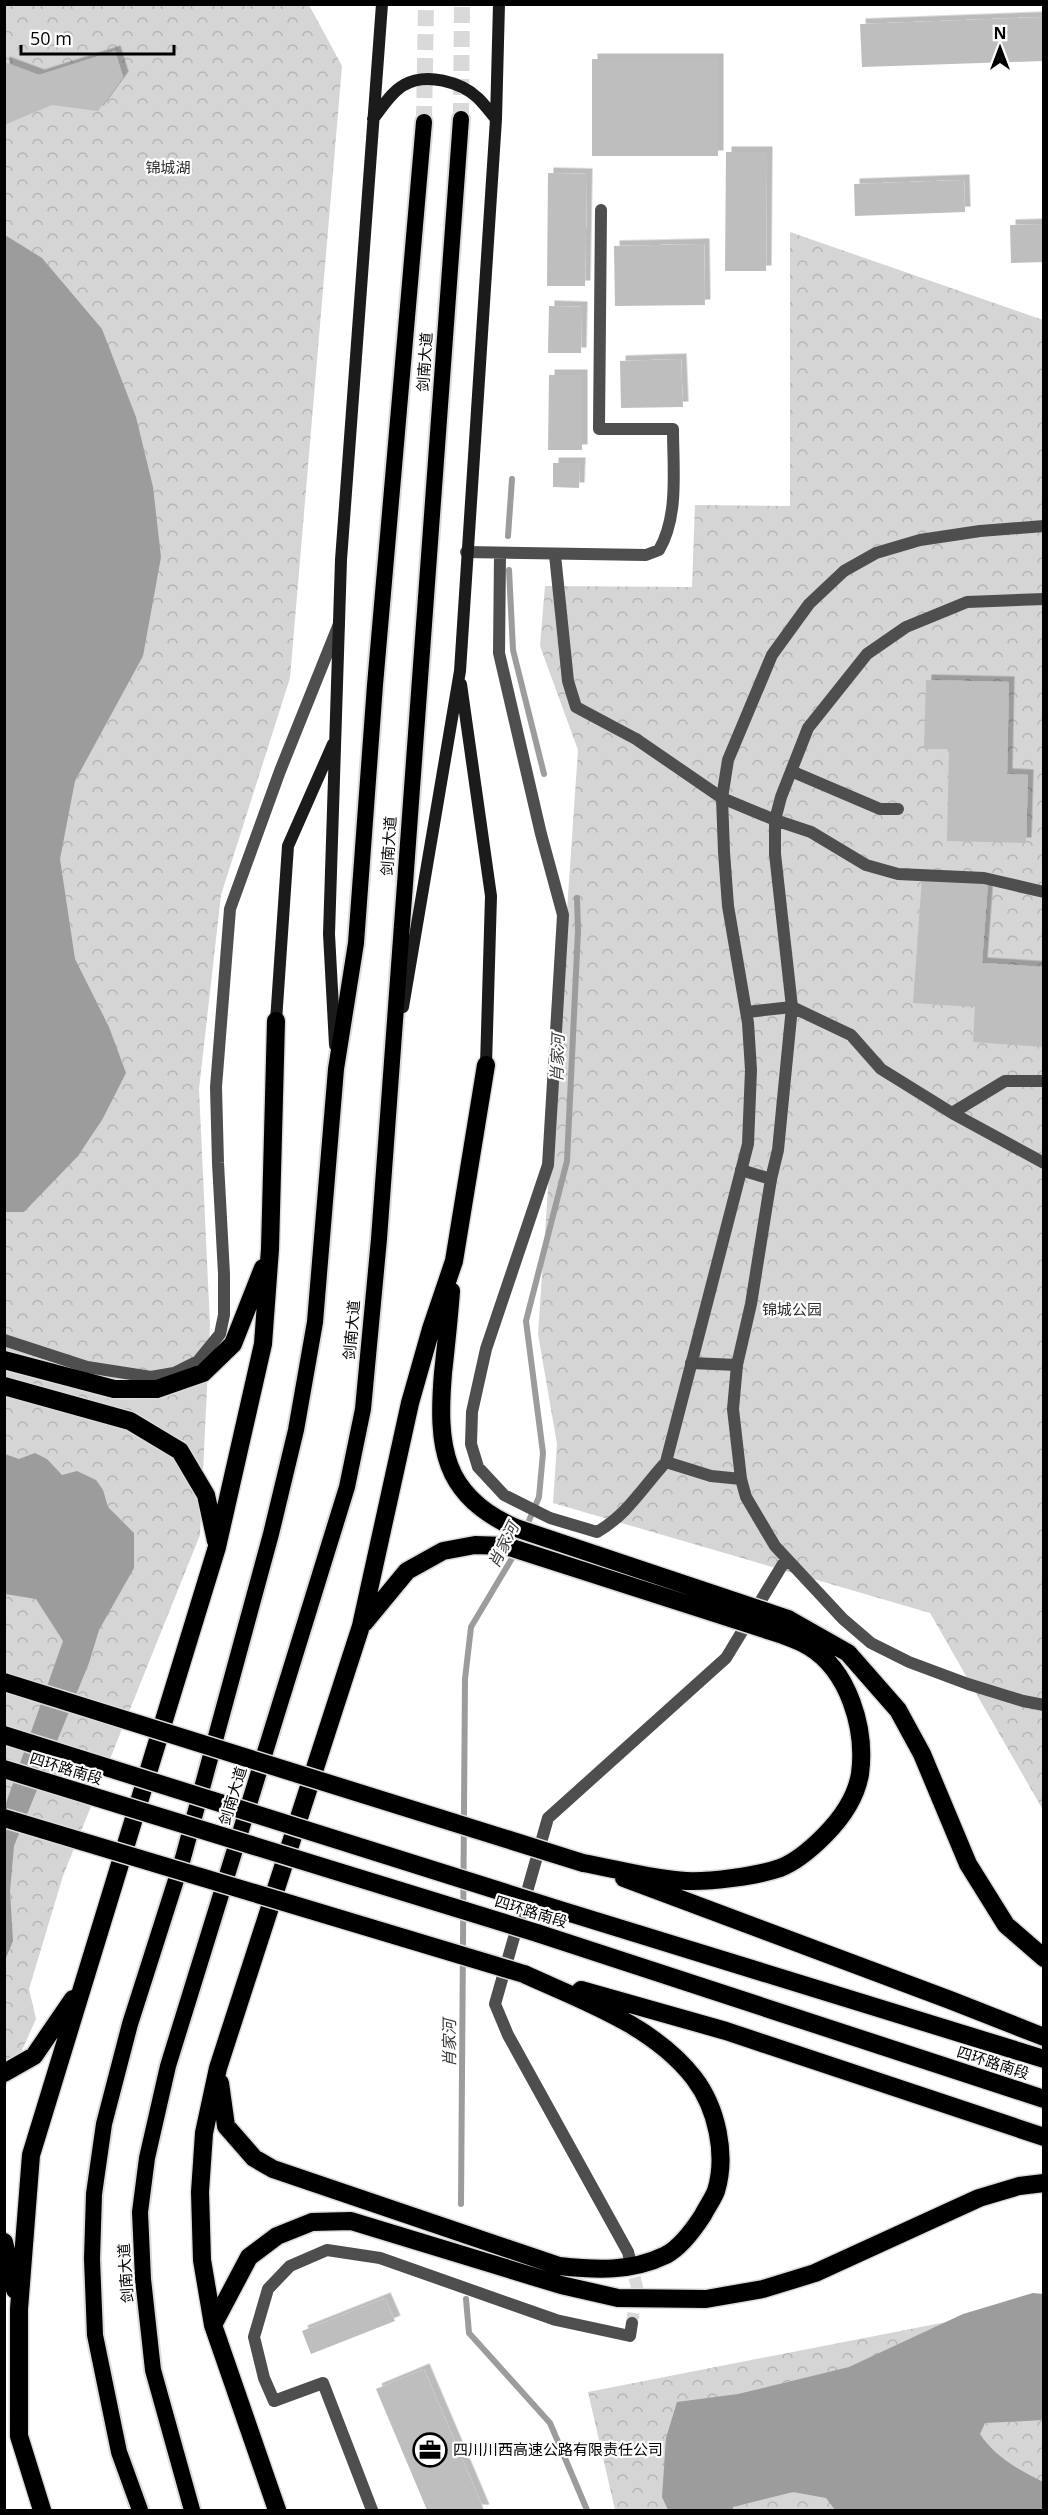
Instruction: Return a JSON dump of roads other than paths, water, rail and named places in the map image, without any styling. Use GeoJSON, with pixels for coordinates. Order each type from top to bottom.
{"type":"FeatureCollection","features":[{"type":"Feature","properties":{"kind":"highway","name":"剑南大道"},"geometry":{"type":"LineString","coordinates":[[192,2511],[153,2370],[143,2279],[141,2212],[147,2158],[168,2067],[347,1486],[363,1409],[379,1239],[461,119]]}},
{"type":"Feature","properties":{"kind":"highway","name":"剑南大道"},"geometry":{"type":"LineString","coordinates":[[140,2511],[119,2452],[96,2335],[92,2259],[94,2194],[104,2124],[130,2024],[183,1858],[271,1534],[296,1431],[315,1322],[336,1069],[356,943],[375,685],[424,122]]}},
{"type":"Feature","properties":{"kind":"highway"},"geometry":{"type":"LineString","coordinates":[[42,2511],[19,2436],[19,2309],[31,2155],[217,1547],[263,1344],[270,1249],[276,1021]]}},
{"type":"Feature","properties":{"kind":"highway"},"geometry":{"type":"LineString","coordinates":[[486,1065],[454,1260],[441,1399],[442,1444],[454,1476],[465,1493],[497,1520],[785,1627],[848,1653],[898,1710],[922,1754],[968,1864],[1006,1925],[1044,1958]]}},
{"type":"Feature","properties":{"kind":"highway"},"geometry":{"type":"LineString","coordinates":[[4,1360],[114,1389],[157,1389],[203,1373],[232,1344],[270,1249]]}},
{"type":"Feature","properties":{"kind":"highway"},"geometry":{"type":"LineString","coordinates":[[277,2511],[213,2325],[202,2260],[201,2192],[204,2133],[218,2068],[361,1626],[410,1403],[454,1260]]}},
{"type":"Feature","properties":{"kind":"highway"},"geometry":{"type":"LineString","coordinates":[[4,1386],[130,1421],[180,1451],[206,1495],[217,1547]]}},
{"type":"Feature","properties":{"kind":"highway"},"geometry":{"type":"LineString","coordinates":[[361,1626],[407,1571],[443,1551],[475,1545],[506,1546],[785,1627],[834,1670],[850,1694],[857,1719],[860,1775],[850,1802],[835,1825],[813,1848],[782,1868],[748,1875],[686,1881],[583,1863]]}},
{"type":"Feature","properties":{"kind":"highway"},"geometry":{"type":"LineString","coordinates":[[4,1682],[583,1863],[1044,2037]]}},
{"type":"Feature","properties":{"kind":"highway","name":"四环路南段"},"geometry":{"type":"LineString","coordinates":[[4,1735],[557,1910],[1044,2059]]}},
{"type":"Feature","properties":{"kind":"highway","name":"四环路南段"},"geometry":{"type":"LineString","coordinates":[[4,1769],[537,1933],[1044,2099]]}},
{"type":"Feature","properties":{"kind":"highway"},"geometry":{"type":"LineString","coordinates":[[4,1818],[524,1974],[726,2031],[1044,2138]]}},
{"type":"Feature","properties":{"kind":"highway"},"geometry":{"type":"LineString","coordinates":[[218,2068],[226,2126],[254,2158],[273,2169],[559,2266],[601,2270],[634,2267],[668,2254],[694,2230],[715,2192],[721,2163],[717,2130],[708,2101],[693,2078],[665,2049],[619,2018],[524,1974]]}},
{"type":"Feature","properties":{"kind":"highway"},"geometry":{"type":"LineString","coordinates":[[4,2073],[34,2056],[84,1983]]}},
{"type":"Feature","properties":{"kind":"highway"},"geometry":{"type":"LineString","coordinates":[[213,2325],[249,2257],[277,2236],[312,2222],[351,2221],[561,2285],[618,2298],[706,2299],[763,2289],[815,2273],[979,2198],[1044,2183]]}},
{"type":"Feature","properties":{"kind":"highway"},"geometry":{"type":"LineString","coordinates":[[4,2242],[19,2309]]}},
{"type":"Feature","properties":{"kind":"main road"},"geometry":{"type":"LineString","coordinates":[[336,1069],[329,934],[341,560],[382,4]]}},
{"type":"Feature","properties":{"kind":"main road"},"geometry":{"type":"LineString","coordinates":[[390,1079],[460,671],[496,119],[499,4]]}},
{"type":"Feature","properties":{"kind":"main road"},"geometry":{"type":"LineString","coordinates":[[373,119],[391,95],[404,84],[418,80],[440,80],[476,97],[496,119]]}},
{"type":"Feature","properties":{"kind":"main road"},"geometry":{"type":"LineString","coordinates":[[460,671],[491,896],[486,1065]]}},
{"type":"Feature","properties":{"kind":"main road"},"geometry":{"type":"LineString","coordinates":[[276,1021],[288,846],[336,737]]}},
{"type":"Feature","properties":{"kind":"street"},"geometry":{"type":"LineString","coordinates":[[466,552],[646,555],[659,550],[667,536],[671,508],[673,429],[599,429],[601,210]]}},
{"type":"Feature","properties":{"kind":"street"},"geometry":{"type":"LineString","coordinates":[[500,554],[499,653],[541,834],[563,915],[548,1165],[486,1349],[472,1412],[471,1444],[478,1467],[504,1495],[546,1516],[597,1532],[611,1524],[634,1503],[666,1462],[748,1144],[751,1070],[747,1012],[728,906],[722,798],[728,760],[772,656],[809,604],[844,572],[876,553],[920,540],[980,531],[1044,526]]}},
{"type":"Feature","properties":{"kind":"street"},"geometry":{"type":"LineString","coordinates":[[555,555],[567,671],[576,707],[636,739],[722,798],[811,832],[866,864],[898,874],[984,878],[1044,891]]}},
{"type":"Feature","properties":{"kind":"street"},"geometry":{"type":"LineString","coordinates":[[1044,598],[967,602],[906,627],[867,654],[808,728],[791,771],[775,820],[775,854],[792,1007],[778,1150],[771,1179],[751,1304],[737,1365],[733,1409],[741,1479],[746,1497],[775,1546],[843,1620],[871,1643],[909,1662],[968,1684],[1044,1705]]}},
{"type":"Feature","properties":{"kind":"street"},"geometry":{"type":"LineString","coordinates":[[4,1340],[87,1367],[151,1377],[174,1373],[198,1361],[220,1334],[224,1315],[224,1274],[216,1087],[230,909],[280,771],[339,622]]}},
{"type":"Feature","properties":{"kind":"street"},"geometry":{"type":"LineString","coordinates":[[791,771],[880,809],[898,809]]}},
{"type":"Feature","properties":{"kind":"street"},"geometry":{"type":"LineString","coordinates":[[747,1012],[792,1007],[850,1035],[880,1069],[952,1113],[1044,1163]]}},
{"type":"Feature","properties":{"kind":"street"},"geometry":{"type":"LineString","coordinates":[[952,1113],[1005,1081],[1044,1082]]}},
{"type":"Feature","properties":{"kind":"street"},"geometry":{"type":"LineString","coordinates":[[741,1170],[771,1179]]}},
{"type":"Feature","properties":{"kind":"street"},"geometry":{"type":"LineString","coordinates":[[691,1363],[737,1365]]}},
{"type":"Feature","properties":{"kind":"street"},"geometry":{"type":"LineString","coordinates":[[666,1462],[711,1476],[741,1479]]}},
{"type":"Feature","properties":{"kind":"street"},"geometry":{"type":"LineString","coordinates":[[630,2260],[628,2252],[508,2035],[495,2004],[548,1818],[726,1658],[786,1559]]}},
{"type":"Feature","properties":{"kind":"street"},"geometry":{"type":"LineString","coordinates":[[372,2511],[322,2383],[274,2401],[264,2378],[254,2337],[268,2289],[290,2266],[327,2250],[380,2258],[556,2320],[630,2336],[632,2324]]}},
{"type":"Feature","properties":{"kind":"waterway","name":"肖家河"},"geometry":{"type":"LineString","coordinates":[[508,536],[512,479]]}},
{"type":"Feature","properties":{"kind":"waterway","name":"肖家河"},"geometry":{"type":"LineString","coordinates":[[509,570],[513,650],[544,774]]}},
{"type":"Feature","properties":{"kind":"waterway","name":"肖家河"},"geometry":{"type":"LineString","coordinates":[[525,1530],[539,1497],[543,1453],[526,1321],[567,1161],[578,931],[577,898]]}},
{"type":"Feature","properties":{"kind":"waterway","name":"肖家河"},"geometry":{"type":"LineString","coordinates":[[461,2204],[465,1679],[471,1627],[517,1550]]}},
{"type":"Feature","properties":{"kind":"waterway","name":"肖家河"},"geometry":{"type":"LineString","coordinates":[[466,2299],[469,2333],[550,2423],[587,2510]]}},
{"type":"Feature","properties":{"kind":"tunnel"},"geometry":{"type":"LineString","coordinates":[[424,122],[426,4]]}},
{"type":"Feature","properties":{"kind":"tunnel"},"geometry":{"type":"LineString","coordinates":[[461,119],[462,4]]}},
{"type":"Feature","properties":{"kind":"tunnel"},"geometry":{"type":"LineString","coordinates":[[630,2260],[637,2287],[632,2323]]}},
{"type":"Feature","properties":{"kind":"place","name":"四川川西高速公路有限责任公司"},"geometry":{"type":"Point","coordinates":[430,2450]}},
{"type":"Feature","properties":{"kind":"park label","name":"锦城湖"},"geometry":{"type":"Point","coordinates":[168,168]}},
{"type":"Feature","properties":{"kind":"park label","name":"锦城公园"},"geometry":{"type":"Point","coordinates":[792,1310]}}]}
